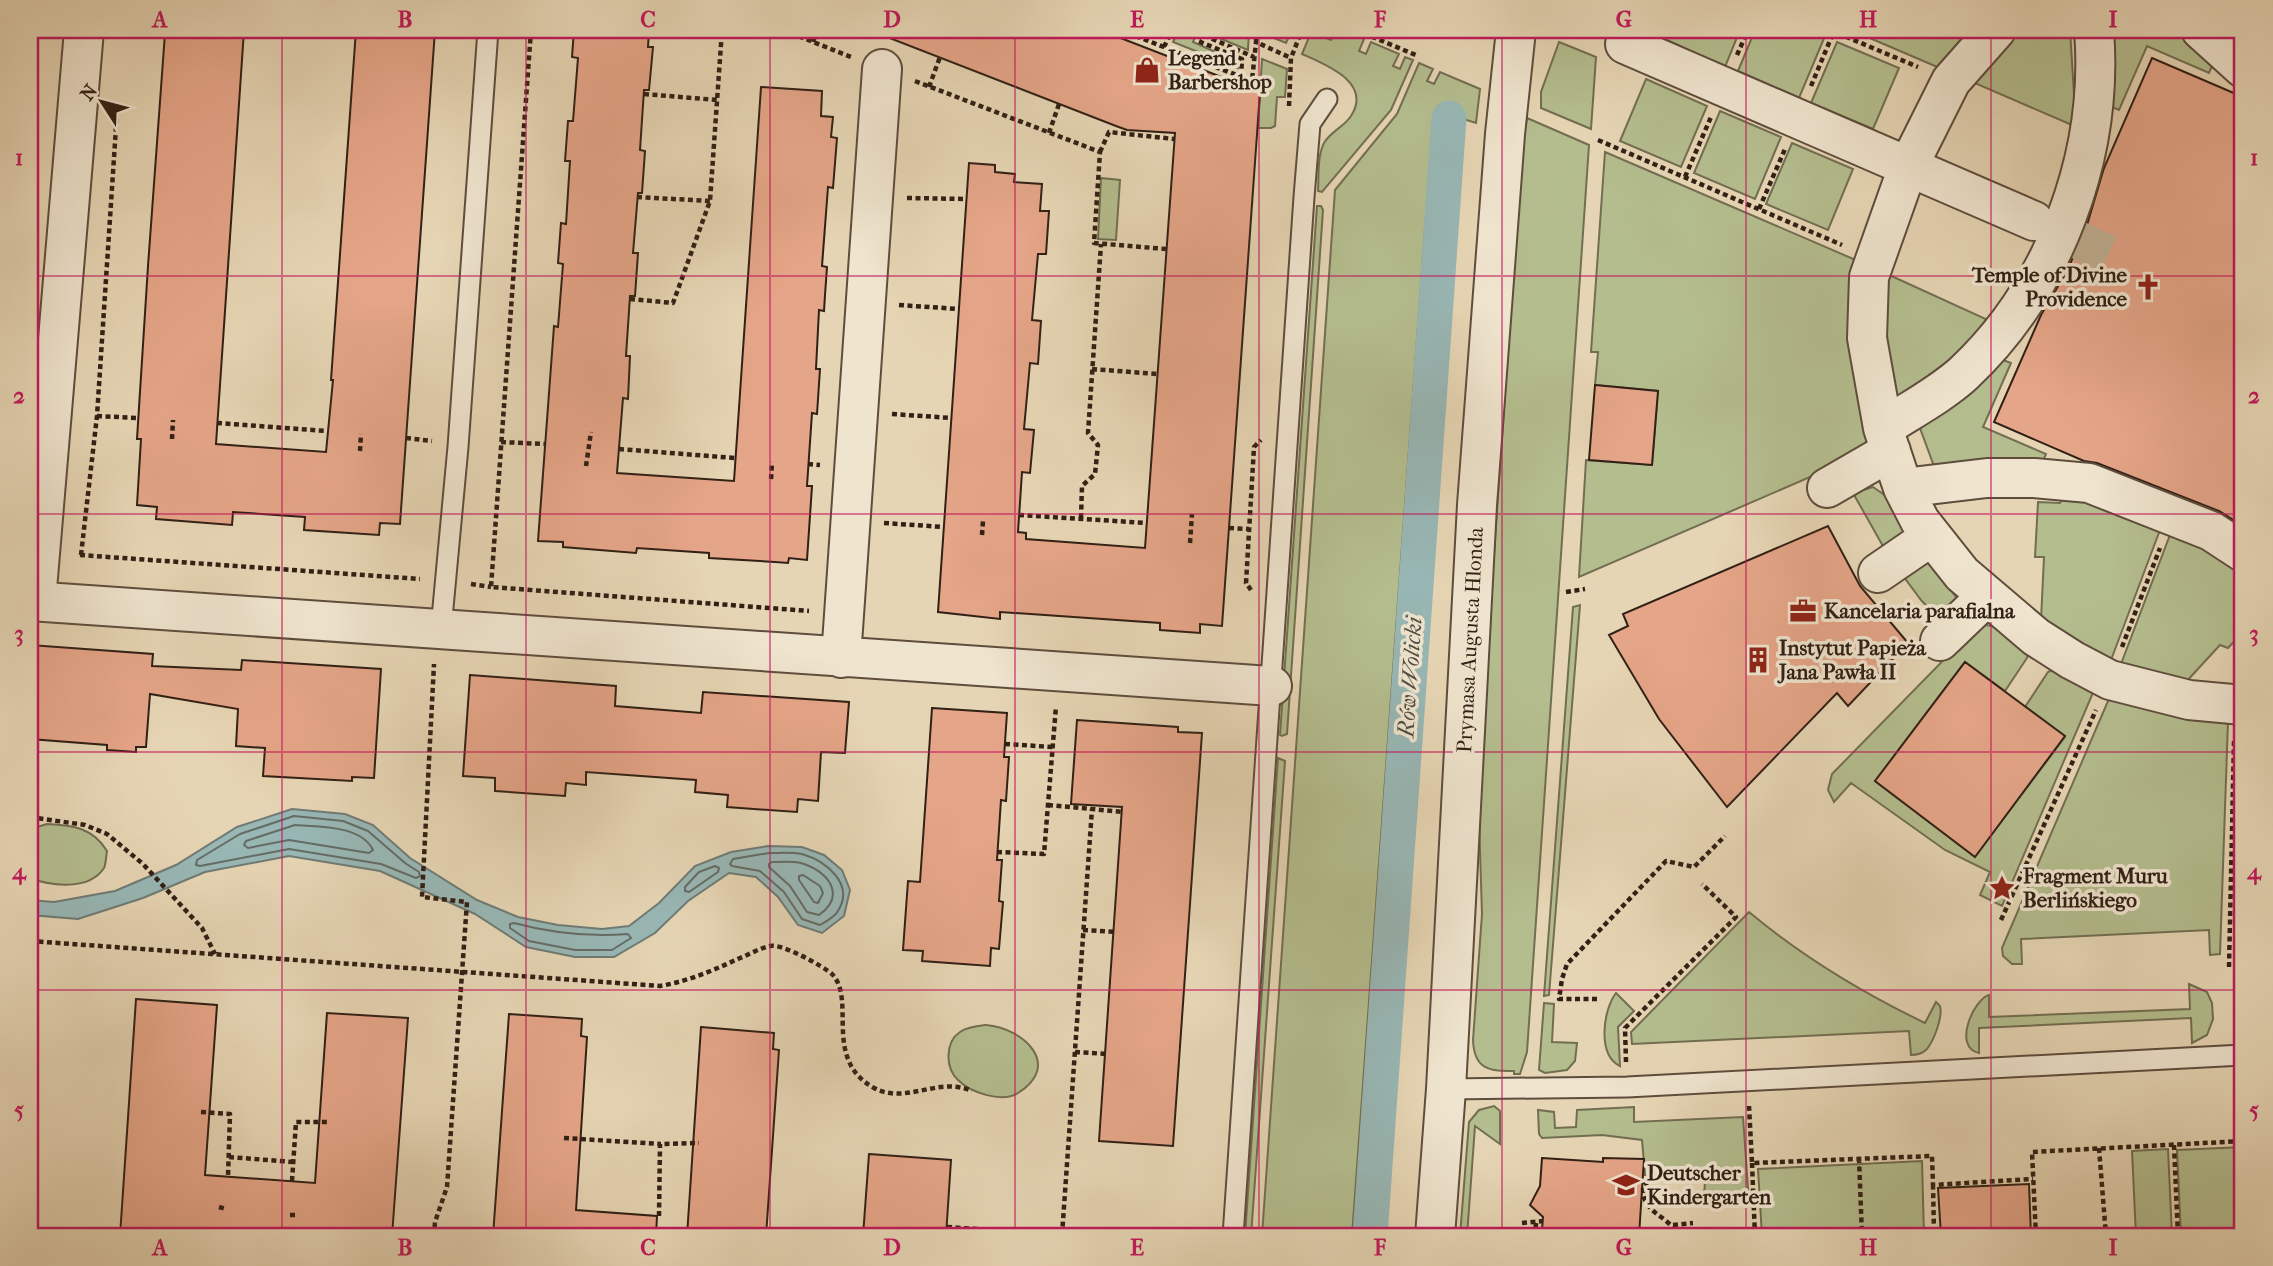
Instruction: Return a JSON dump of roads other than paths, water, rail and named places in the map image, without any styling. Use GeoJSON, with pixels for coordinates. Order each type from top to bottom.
{"type":"FeatureCollection","features":[{"type":"Feature","properties":{"kind":"street"},"geometry":{"type":"LineString","coordinates":[[84,30],[33,601],[1272,686]]}},
{"type":"Feature","properties":{"kind":"street"},"geometry":{"type":"LineString","coordinates":[[1996,30],[1951,81],[1908,167],[1870,277],[1867,338],[1887,440],[1903,488],[1920,521],[1962,574],[2036,637],[2110,680],[2189,699],[2239,705]]}},
{"type":"Feature","properties":{"kind":"street"},"geometry":{"type":"LineString","coordinates":[[1827,488],[1962,375],[2009,325],[2055,230],[2089,133],[2096,57],[2094,30]]}},
{"type":"Feature","properties":{"kind":"street"},"geometry":{"type":"LineString","coordinates":[[2200,30],[2243,68]]}},
{"type":"Feature","properties":{"kind":"street","name":"Prymasa Augusta Hlonda"},"geometry":{"type":"LineString","coordinates":[[1435,1236],[1446,1089],[1477,505],[1505,134],[1518,35]]}},
{"type":"Feature","properties":{"kind":"street"},"geometry":{"type":"LineString","coordinates":[[1625,44],[2055,230]]}},
{"type":"Feature","properties":{"kind":"street"},"geometry":{"type":"LineString","coordinates":[[841,658],[882,69]]}},
{"type":"Feature","properties":{"kind":"street"},"geometry":{"type":"LineString","coordinates":[[1903,488],[1987,478],[2034,478],[2089,483],[2211,531],[2243,552]]}},
{"type":"Feature","properties":{"kind":"street"},"geometry":{"type":"LineString","coordinates":[[1878,573],[1932,536]]}},
{"type":"Feature","properties":{"kind":"street"},"geometry":{"type":"LineString","coordinates":[[1940,641],[1987,596]]}},
{"type":"Feature","properties":{"kind":"lane"},"geometry":{"type":"LineString","coordinates":[[441,629],[459,433],[488,30]]}},
{"type":"Feature","properties":{"kind":"lane"},"geometry":{"type":"LineString","coordinates":[[1233,1236],[1310,124],[1327,99]]}},
{"type":"Feature","properties":{"kind":"lane"},"geometry":{"type":"LineString","coordinates":[[1446,1089],[1627,1087],[2243,1055]]}},
{"type":"Feature","properties":{"kind":"water"},"geometry":{"type":"Polygon","coordinates":[[[292,809],[345,814],[373,825],[410,858],[477,900],[518,917],[558,925],[602,929],[629,926],[659,903],[695,866],[731,852],[768,846],[802,847],[824,855],[842,870],[850,890],[844,916],[822,933],[798,925],[778,897],[756,877],[729,873],[688,901],[655,933],[614,957],[575,957],[526,947],[475,914],[380,871],[289,856],[205,872],[143,898],[78,919],[30,915],[30,900],[54,902],[115,891],[176,865],[237,827],[292,809]]]}},
{"type":"Feature","properties":{"kind":"waterway","name":"Rów Wolicki"},"geometry":{"type":"LineString","coordinates":[[1370,1236],[1449,118]]}},
{"type":"Feature","properties":{"kind":"tunnel"},"geometry":{"type":"LineString","coordinates":[[2074,238],[2112,256]]}},
{"type":"Feature","properties":{"kind":"place","name":"Legend Barbershop"},"geometry":{"type":"Point","coordinates":[1147,70]}},
{"type":"Feature","properties":{"kind":"place","name":"Temple of Divine Providence"},"geometry":{"type":"Point","coordinates":[2148,287]}},
{"type":"Feature","properties":{"kind":"place","name":"Kancelaria parafialna"},"geometry":{"type":"Point","coordinates":[1803,611]}},
{"type":"Feature","properties":{"kind":"place","name":"Instytut Papieża Jana Pawła II"},"geometry":{"type":"Point","coordinates":[1758,660]}},
{"type":"Feature","properties":{"kind":"place","name":"Fragment Muru Berlińskiego"},"geometry":{"type":"Point","coordinates":[2002,888]}},
{"type":"Feature","properties":{"kind":"place","name":"Deutscher Kindergarten"},"geometry":{"type":"Point","coordinates":[1626,1185]}}]}
